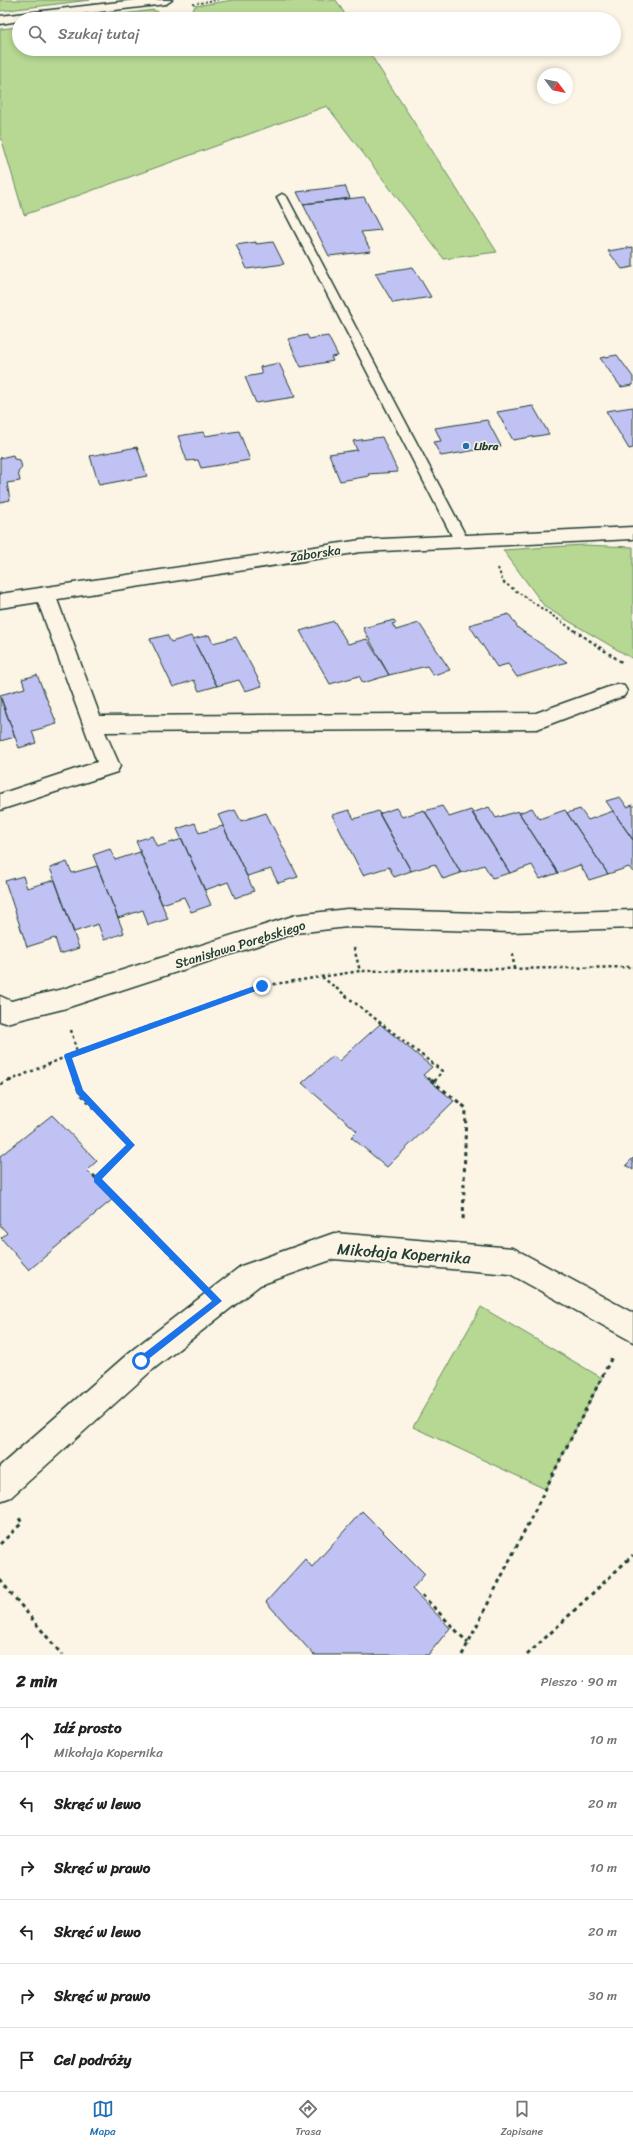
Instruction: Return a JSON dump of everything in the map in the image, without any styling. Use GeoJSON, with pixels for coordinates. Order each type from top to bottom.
{"type":"FeatureCollection","features":[{"type":"Feature","properties":{"kind":"street"},"geometry":{"type":"LineString","coordinates":[[66,12],[166,0]]}},
{"type":"Feature","properties":{"kind":"street"},"geometry":{"type":"LineString","coordinates":[[0,20],[12,19]]}},
{"type":"Feature","properties":{"kind":"street","name":"Zaborska"},"geometry":{"type":"LineString","coordinates":[[0,601],[361,546],[633,533]]}},
{"type":"Feature","properties":{"kind":"street"},"geometry":{"type":"LineString","coordinates":[[0,802],[109,766],[92,724],[45,594]]}},
{"type":"Feature","properties":{"kind":"street"},"geometry":{"type":"LineString","coordinates":[[92,724],[537,721],[617,691]]}},
{"type":"Feature","properties":{"kind":"street","name":"Stanisława Porębskiego"},"geometry":{"type":"LineString","coordinates":[[0,1006],[6,1012],[63,999],[296,924],[347,918],[511,923],[633,919]]}},
{"type":"Feature","properties":{"kind":"street","name":"Mikołaja Kopernika"},"geometry":{"type":"LineString","coordinates":[[0,1486],[141,1361],[251,1275],[334,1246],[513,1261],[630,1326]]}},
{"type":"Feature","properties":{"kind":"lane"},"geometry":{"type":"LineString","coordinates":[[282,197],[462,542]]}},
{"type":"Feature","properties":{"kind":"path"},"geometry":{"type":"LineString","coordinates":[[191,6],[199,2],[218,0]]}},
{"type":"Feature","properties":{"kind":"path"},"geometry":{"type":"LineString","coordinates":[[486,541],[503,582],[626,665]]}},
{"type":"Feature","properties":{"kind":"path"},"geometry":{"type":"LineString","coordinates":[[0,1085],[67,1056],[262,986],[360,971],[633,967]]}},
{"type":"Feature","properties":{"kind":"path"},"geometry":{"type":"LineString","coordinates":[[322,977],[442,1071],[434,1082]]}},
{"type":"Feature","properties":{"kind":"path"},"geometry":{"type":"LineString","coordinates":[[67,1056],[80,1092],[132,1145],[97,1179]]}},
{"type":"Feature","properties":{"kind":"path"},"geometry":{"type":"LineString","coordinates":[[428,1078],[466,1108],[462,1257]]}},
{"type":"Feature","properties":{"kind":"path"},"geometry":{"type":"LineString","coordinates":[[93,1175],[218,1301]]}},
{"type":"Feature","properties":{"kind":"path"},"geometry":{"type":"LineString","coordinates":[[462,1655],[630,1326]]}},
{"type":"Feature","properties":{"kind":"path"},"geometry":{"type":"LineString","coordinates":[[527,1655],[633,1555]]}},
{"type":"Feature","properties":{"kind":"path"},"geometry":{"type":"LineString","coordinates":[[0,1580],[62,1655]]}},
{"type":"Feature","properties":{"kind":"path"},"geometry":{"type":"LineString","coordinates":[[422,1595],[468,1643]]}},
{"type":"Feature","properties":{"kind":"green space"},"geometry":{"type":"Polygon","coordinates":[[[0,0],[90,0],[0,11],[0,0]]]}},
{"type":"Feature","properties":{"kind":"green space"},"geometry":{"type":"Polygon","coordinates":[[[233,0],[336,0],[344,12],[192,12],[195,6],[233,0]]]}},
{"type":"Feature","properties":{"kind":"green space"},"geometry":{"type":"Polygon","coordinates":[[[154,10],[158,12],[138,12],[154,10]]]}},
{"type":"Feature","properties":{"kind":"green space"},"geometry":{"type":"Polygon","coordinates":[[[12,28],[12,56],[371,56],[497,252],[444,259],[327,106],[24,215],[0,134],[0,29],[12,28]]]}},
{"type":"Feature","properties":{"kind":"green space"},"geometry":{"type":"Polygon","coordinates":[[[583,545],[633,547],[633,659],[545,607],[503,550],[583,545]]]}},
{"type":"Feature","properties":{"kind":"green space"},"geometry":{"type":"Polygon","coordinates":[[[481,1307],[602,1378],[545,1489],[413,1427],[481,1307]]]}},
{"type":"Feature","properties":{"kind":"building"},"geometry":{"type":"Polygon","coordinates":[[[345,186],[350,198],[303,204],[297,192],[345,186]]]}},
{"type":"Feature","properties":{"kind":"building"},"geometry":{"type":"Polygon","coordinates":[[[364,197],[381,230],[361,232],[371,251],[329,256],[303,204],[364,197]]]}},
{"type":"Feature","properties":{"kind":"building"},"geometry":{"type":"Polygon","coordinates":[[[256,242],[256,244],[273,242],[284,264],[247,269],[236,245],[256,242]]]}},
{"type":"Feature","properties":{"kind":"building"},"geometry":{"type":"Polygon","coordinates":[[[633,247],[633,267],[622,269],[608,251],[633,247]]]}},
{"type":"Feature","properties":{"kind":"building"},"geometry":{"type":"Polygon","coordinates":[[[413,267],[431,297],[393,303],[375,273],[413,267]]]}},
{"type":"Feature","properties":{"kind":"building"},"geometry":{"type":"Polygon","coordinates":[[[307,335],[309,339],[328,336],[338,356],[331,357],[333,361],[301,367],[288,339],[307,335]]]}},
{"type":"Feature","properties":{"kind":"building"},"geometry":{"type":"Polygon","coordinates":[[[617,355],[633,377],[633,385],[621,387],[600,358],[617,355]]]}},
{"type":"Feature","properties":{"kind":"building"},"geometry":{"type":"Polygon","coordinates":[[[279,363],[295,397],[256,403],[245,377],[262,374],[260,367],[279,363]]]}},
{"type":"Feature","properties":{"kind":"building"},"geometry":{"type":"Polygon","coordinates":[[[533,406],[549,434],[513,440],[497,412],[533,406]]]}},
{"type":"Feature","properties":{"kind":"building"},"geometry":{"type":"Polygon","coordinates":[[[633,407],[633,448],[629,449],[606,411],[633,407]]]}},
{"type":"Feature","properties":{"kind":"building"},"geometry":{"type":"Polygon","coordinates":[[[487,420],[501,446],[441,456],[433,442],[441,441],[435,428],[487,420]]]}},
{"type":"Feature","properties":{"kind":"building"},"geometry":{"type":"Polygon","coordinates":[[[239,431],[250,460],[201,468],[198,460],[187,461],[178,436],[203,432],[205,436],[239,431]]]}},
{"type":"Feature","properties":{"kind":"building"},"geometry":{"type":"Polygon","coordinates":[[[382,437],[398,472],[368,474],[369,476],[340,481],[329,454],[357,450],[353,441],[382,437]]]}},
{"type":"Feature","properties":{"kind":"building"},"geometry":{"type":"Polygon","coordinates":[[[137,447],[147,476],[99,485],[90,456],[137,447]]]}},
{"type":"Feature","properties":{"kind":"building"},"geometry":{"type":"Polygon","coordinates":[[[13,455],[14,459],[20,460],[22,468],[18,472],[20,481],[7,483],[10,500],[0,502],[0,458],[13,455]]]}},
{"type":"Feature","properties":{"kind":"building"},"geometry":{"type":"Polygon","coordinates":[[[509,614],[518,628],[567,662],[517,677],[508,664],[497,667],[469,625],[509,614]]]}},
{"type":"Feature","properties":{"kind":"building"},"geometry":{"type":"Polygon","coordinates":[[[394,620],[396,623],[392,624],[396,630],[419,623],[450,670],[433,675],[427,666],[389,675],[363,628],[394,620]]]}},
{"type":"Feature","properties":{"kind":"building"},"geometry":{"type":"Polygon","coordinates":[[[334,621],[348,644],[367,639],[389,675],[363,683],[359,676],[330,684],[300,631],[334,621]]]}},
{"type":"Feature","properties":{"kind":"building"},"geometry":{"type":"Polygon","coordinates":[[[167,635],[171,642],[191,636],[217,686],[199,691],[194,680],[173,687],[150,639],[167,635]]]}},
{"type":"Feature","properties":{"kind":"building"},"geometry":{"type":"Polygon","coordinates":[[[209,635],[213,643],[236,637],[262,686],[245,691],[239,680],[217,686],[193,639],[209,635]]]}},
{"type":"Feature","properties":{"kind":"building"},"geometry":{"type":"Polygon","coordinates":[[[37,675],[57,724],[32,731],[36,743],[19,748],[0,695],[25,688],[22,679],[37,675]]]}},
{"type":"Feature","properties":{"kind":"building"},"geometry":{"type":"Polygon","coordinates":[[[0,697],[15,737],[0,741],[0,697]]]}},
{"type":"Feature","properties":{"kind":"building"},"geometry":{"type":"Polygon","coordinates":[[[620,797],[627,807],[633,805],[633,840],[606,801],[620,797]]]}},
{"type":"Feature","properties":{"kind":"building"},"geometry":{"type":"Polygon","coordinates":[[[442,806],[449,817],[471,810],[510,873],[492,878],[484,865],[461,873],[425,811],[442,806]]]}},
{"type":"Feature","properties":{"kind":"building"},"geometry":{"type":"Polygon","coordinates":[[[489,807],[496,818],[518,811],[558,873],[540,879],[532,865],[510,873],[472,813],[489,807]]]}},
{"type":"Feature","properties":{"kind":"building"},"geometry":{"type":"Polygon","coordinates":[[[396,808],[402,817],[424,810],[461,873],[443,879],[435,864],[411,871],[379,814],[396,808]]]}},
{"type":"Feature","properties":{"kind":"building"},"geometry":{"type":"Polygon","coordinates":[[[532,808],[539,819],[565,810],[608,874],[589,880],[580,865],[558,873],[519,813],[532,808]]]}},
{"type":"Feature","properties":{"kind":"building"},"geometry":{"type":"Polygon","coordinates":[[[580,809],[588,820],[613,811],[633,840],[633,872],[629,867],[608,874],[567,813],[580,809]]]}},
{"type":"Feature","properties":{"kind":"building"},"geometry":{"type":"Polygon","coordinates":[[[235,810],[241,821],[266,813],[298,877],[278,883],[271,869],[247,876],[218,815],[235,810]]]}},
{"type":"Feature","properties":{"kind":"building"},"geometry":{"type":"Polygon","coordinates":[[[349,810],[354,819],[378,811],[411,871],[394,877],[389,867],[363,875],[332,815],[349,810]]]}},
{"type":"Feature","properties":{"kind":"building"},"geometry":{"type":"Polygon","coordinates":[[[195,823],[199,833],[223,826],[254,891],[235,898],[228,882],[205,890],[177,829],[195,823]]]}},
{"type":"Feature","properties":{"kind":"building"},"geometry":{"type":"Polygon","coordinates":[[[152,836],[157,847],[182,839],[211,905],[191,912],[184,897],[162,904],[136,841],[152,836]]]}},
{"type":"Feature","properties":{"kind":"building"},"geometry":{"type":"Polygon","coordinates":[[[110,849],[115,860],[140,852],[168,919],[148,925],[143,910],[118,918],[93,855],[110,849]]]}},
{"type":"Feature","properties":{"kind":"building"},"geometry":{"type":"Polygon","coordinates":[[[67,862],[72,873],[97,866],[124,933],[104,940],[98,924],[74,932],[50,868],[67,862]]]}},
{"type":"Feature","properties":{"kind":"building"},"geometry":{"type":"Polygon","coordinates":[[[23,876],[27,888],[55,880],[79,948],[60,954],[55,938],[27,947],[5,881],[23,876]]]}},
{"type":"Feature","properties":{"kind":"building"},"geometry":{"type":"Polygon","coordinates":[[[380,1024],[432,1067],[423,1075],[454,1101],[387,1167],[351,1137],[357,1131],[302,1083],[333,1056],[339,1061],[380,1024]]]}},
{"type":"Feature","properties":{"kind":"building"},"geometry":{"type":"Polygon","coordinates":[[[52,1115],[97,1161],[87,1170],[114,1198],[29,1270],[1,1238],[7,1233],[0,1225],[0,1156],[52,1115]]]}},
{"type":"Feature","properties":{"kind":"building"},"geometry":{"type":"Polygon","coordinates":[[[633,1158],[633,1170],[626,1165],[633,1158]]]}},
{"type":"Feature","properties":{"kind":"building"},"geometry":{"type":"Polygon","coordinates":[[[362,1511],[425,1574],[412,1589],[450,1628],[428,1655],[314,1655],[266,1602],[305,1559],[312,1567],[362,1511]]]}},
{"type":"Feature","properties":{"kind":"place","name":"Libra"},"geometry":{"type":"Point","coordinates":[466,446]}},
{"type":"Feature","properties":{"kind":"route"},"geometry":{"type":"LineString","coordinates":[[141,1361],[218,1301],[97,1179],[132,1145],[80,1092],[67,1056],[262,986]]}}]}
